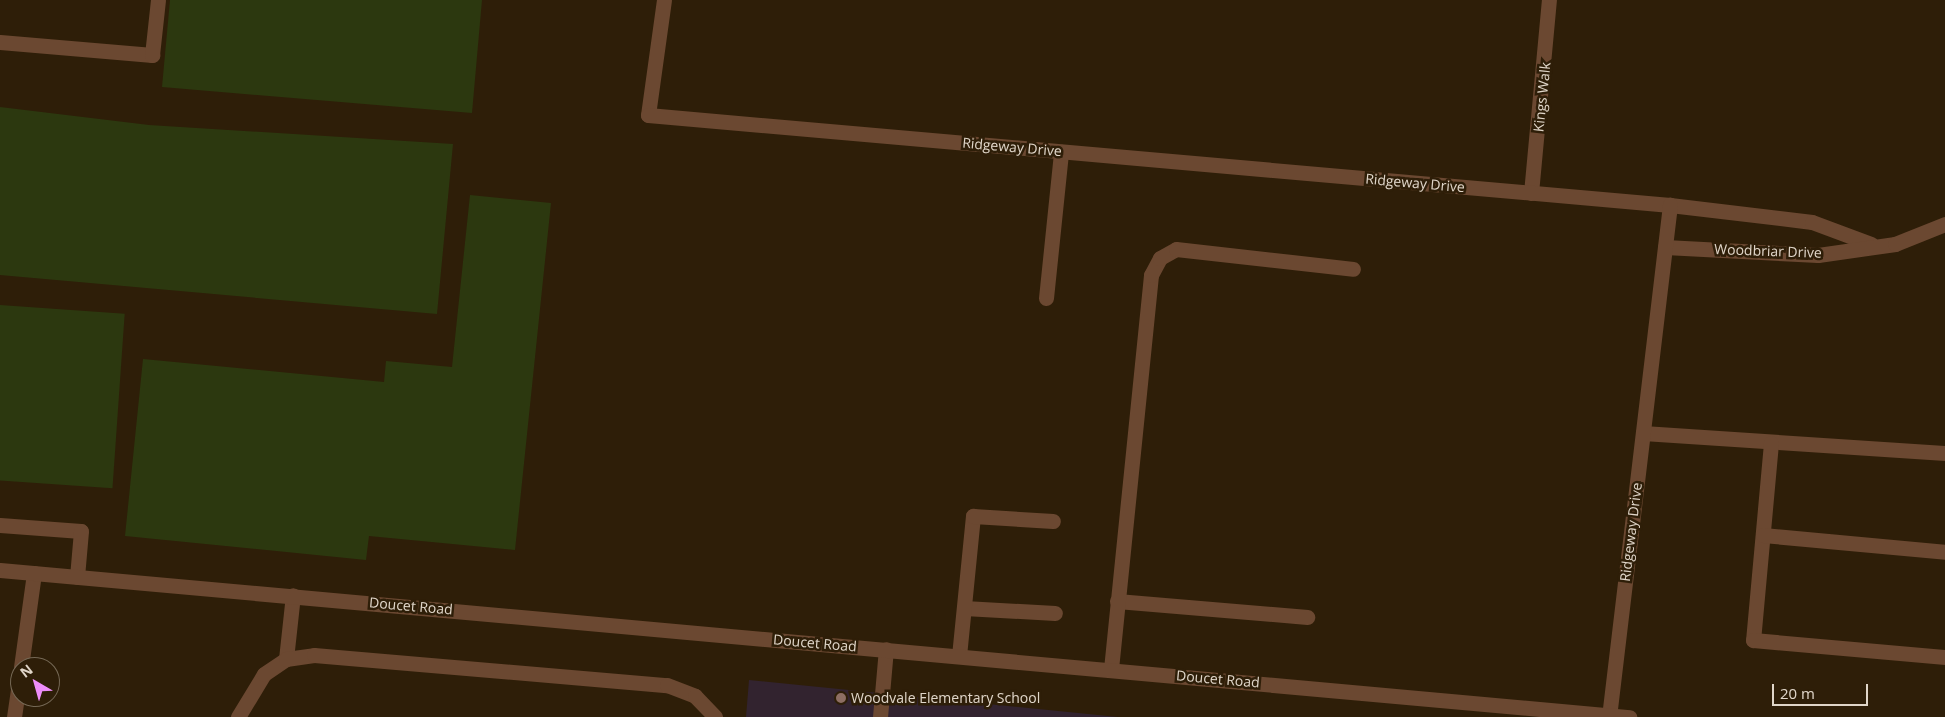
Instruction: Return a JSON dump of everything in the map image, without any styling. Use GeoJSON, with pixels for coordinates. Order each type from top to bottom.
{"type":"FeatureCollection","features":[{"type":"Feature","properties":{"kind":"street"},"geometry":{"type":"LineString","coordinates":[[0,42],[152,54],[158,0]]}},
{"type":"Feature","properties":{"kind":"street","name":"Ridgeway Drive"},"geometry":{"type":"LineString","coordinates":[[664,0],[648,115],[1670,205],[1609,716]]}},
{"type":"Feature","properties":{"kind":"street","name":"Kings Walk"},"geometry":{"type":"LineString","coordinates":[[1532,193],[1549,0]]}},
{"type":"Feature","properties":{"kind":"street"},"geometry":{"type":"LineString","coordinates":[[1046,298],[1061,152]]}},
{"type":"Feature","properties":{"kind":"street","name":"Woodbriar Drive"},"geometry":{"type":"LineString","coordinates":[[1670,205],[1812,222],[1871,244]]}},
{"type":"Feature","properties":{"kind":"street","name":"Woodbriar Drive"},"geometry":{"type":"LineString","coordinates":[[1665,247],[1818,255],[1871,244],[1905,241],[1945,224]]}},
{"type":"Feature","properties":{"kind":"street"},"geometry":{"type":"LineString","coordinates":[[1111,669],[1151,275],[1160,258],[1176,249],[1353,269]]}},
{"type":"Feature","properties":{"kind":"street"},"geometry":{"type":"LineString","coordinates":[[1643,433],[1945,453]]}},
{"type":"Feature","properties":{"kind":"street"},"geometry":{"type":"LineString","coordinates":[[1771,442],[1753,640],[1945,657]]}},
{"type":"Feature","properties":{"kind":"street"},"geometry":{"type":"LineString","coordinates":[[959,656],[973,516],[1053,521]]}},
{"type":"Feature","properties":{"kind":"street"},"geometry":{"type":"LineString","coordinates":[[0,525],[81,531],[77,577]]}},
{"type":"Feature","properties":{"kind":"street"},"geometry":{"type":"LineString","coordinates":[[1763,535],[1945,552]]}},
{"type":"Feature","properties":{"kind":"street","name":"Doucet Road"},"geometry":{"type":"LineString","coordinates":[[0,570],[1629,717]]}},
{"type":"Feature","properties":{"kind":"street"},"geometry":{"type":"LineString","coordinates":[[22,657],[34,573]]}},
{"type":"Feature","properties":{"kind":"street"},"geometry":{"type":"LineString","coordinates":[[286,659],[293,595]]}},
{"type":"Feature","properties":{"kind":"street"},"geometry":{"type":"LineString","coordinates":[[1117,601],[1308,617]]}},
{"type":"Feature","properties":{"kind":"street"},"geometry":{"type":"LineString","coordinates":[[964,608],[1054,613]]}},
{"type":"Feature","properties":{"kind":"street"},"geometry":{"type":"LineString","coordinates":[[880,717],[886,649]]}},
{"type":"Feature","properties":{"kind":"street"},"geometry":{"type":"LineString","coordinates":[[238,717],[264,674],[286,659],[314,655],[667,685],[695,696],[716,717]]}},
{"type":"Feature","properties":{"kind":"shaded area","name":"Woodvale Elementary School"},"geometry":{"type":"Polygon","coordinates":[[[749,680],[1118,717],[746,717],[749,680]]]}},
{"type":"Feature","properties":{"kind":"green space"},"geometry":{"type":"Polygon","coordinates":[[[170,0],[482,0],[472,113],[162,87],[170,0]]]}},
{"type":"Feature","properties":{"kind":"green space"},"geometry":{"type":"Polygon","coordinates":[[[0,107],[149,125],[453,144],[437,314],[0,275],[0,107]]]}},
{"type":"Feature","properties":{"kind":"green space"},"geometry":{"type":"Polygon","coordinates":[[[470,195],[551,203],[515,550],[369,536],[366,560],[125,536],[143,359],[384,382],[386,361],[452,367],[470,195]]]}},
{"type":"Feature","properties":{"kind":"green space"},"geometry":{"type":"Polygon","coordinates":[[[0,305],[125,314],[112,488],[0,480],[0,305]]]}},
{"type":"Feature","properties":{"kind":"place","name":"Woodvale Elementary School"},"geometry":{"type":"Point","coordinates":[841,698]}}]}
